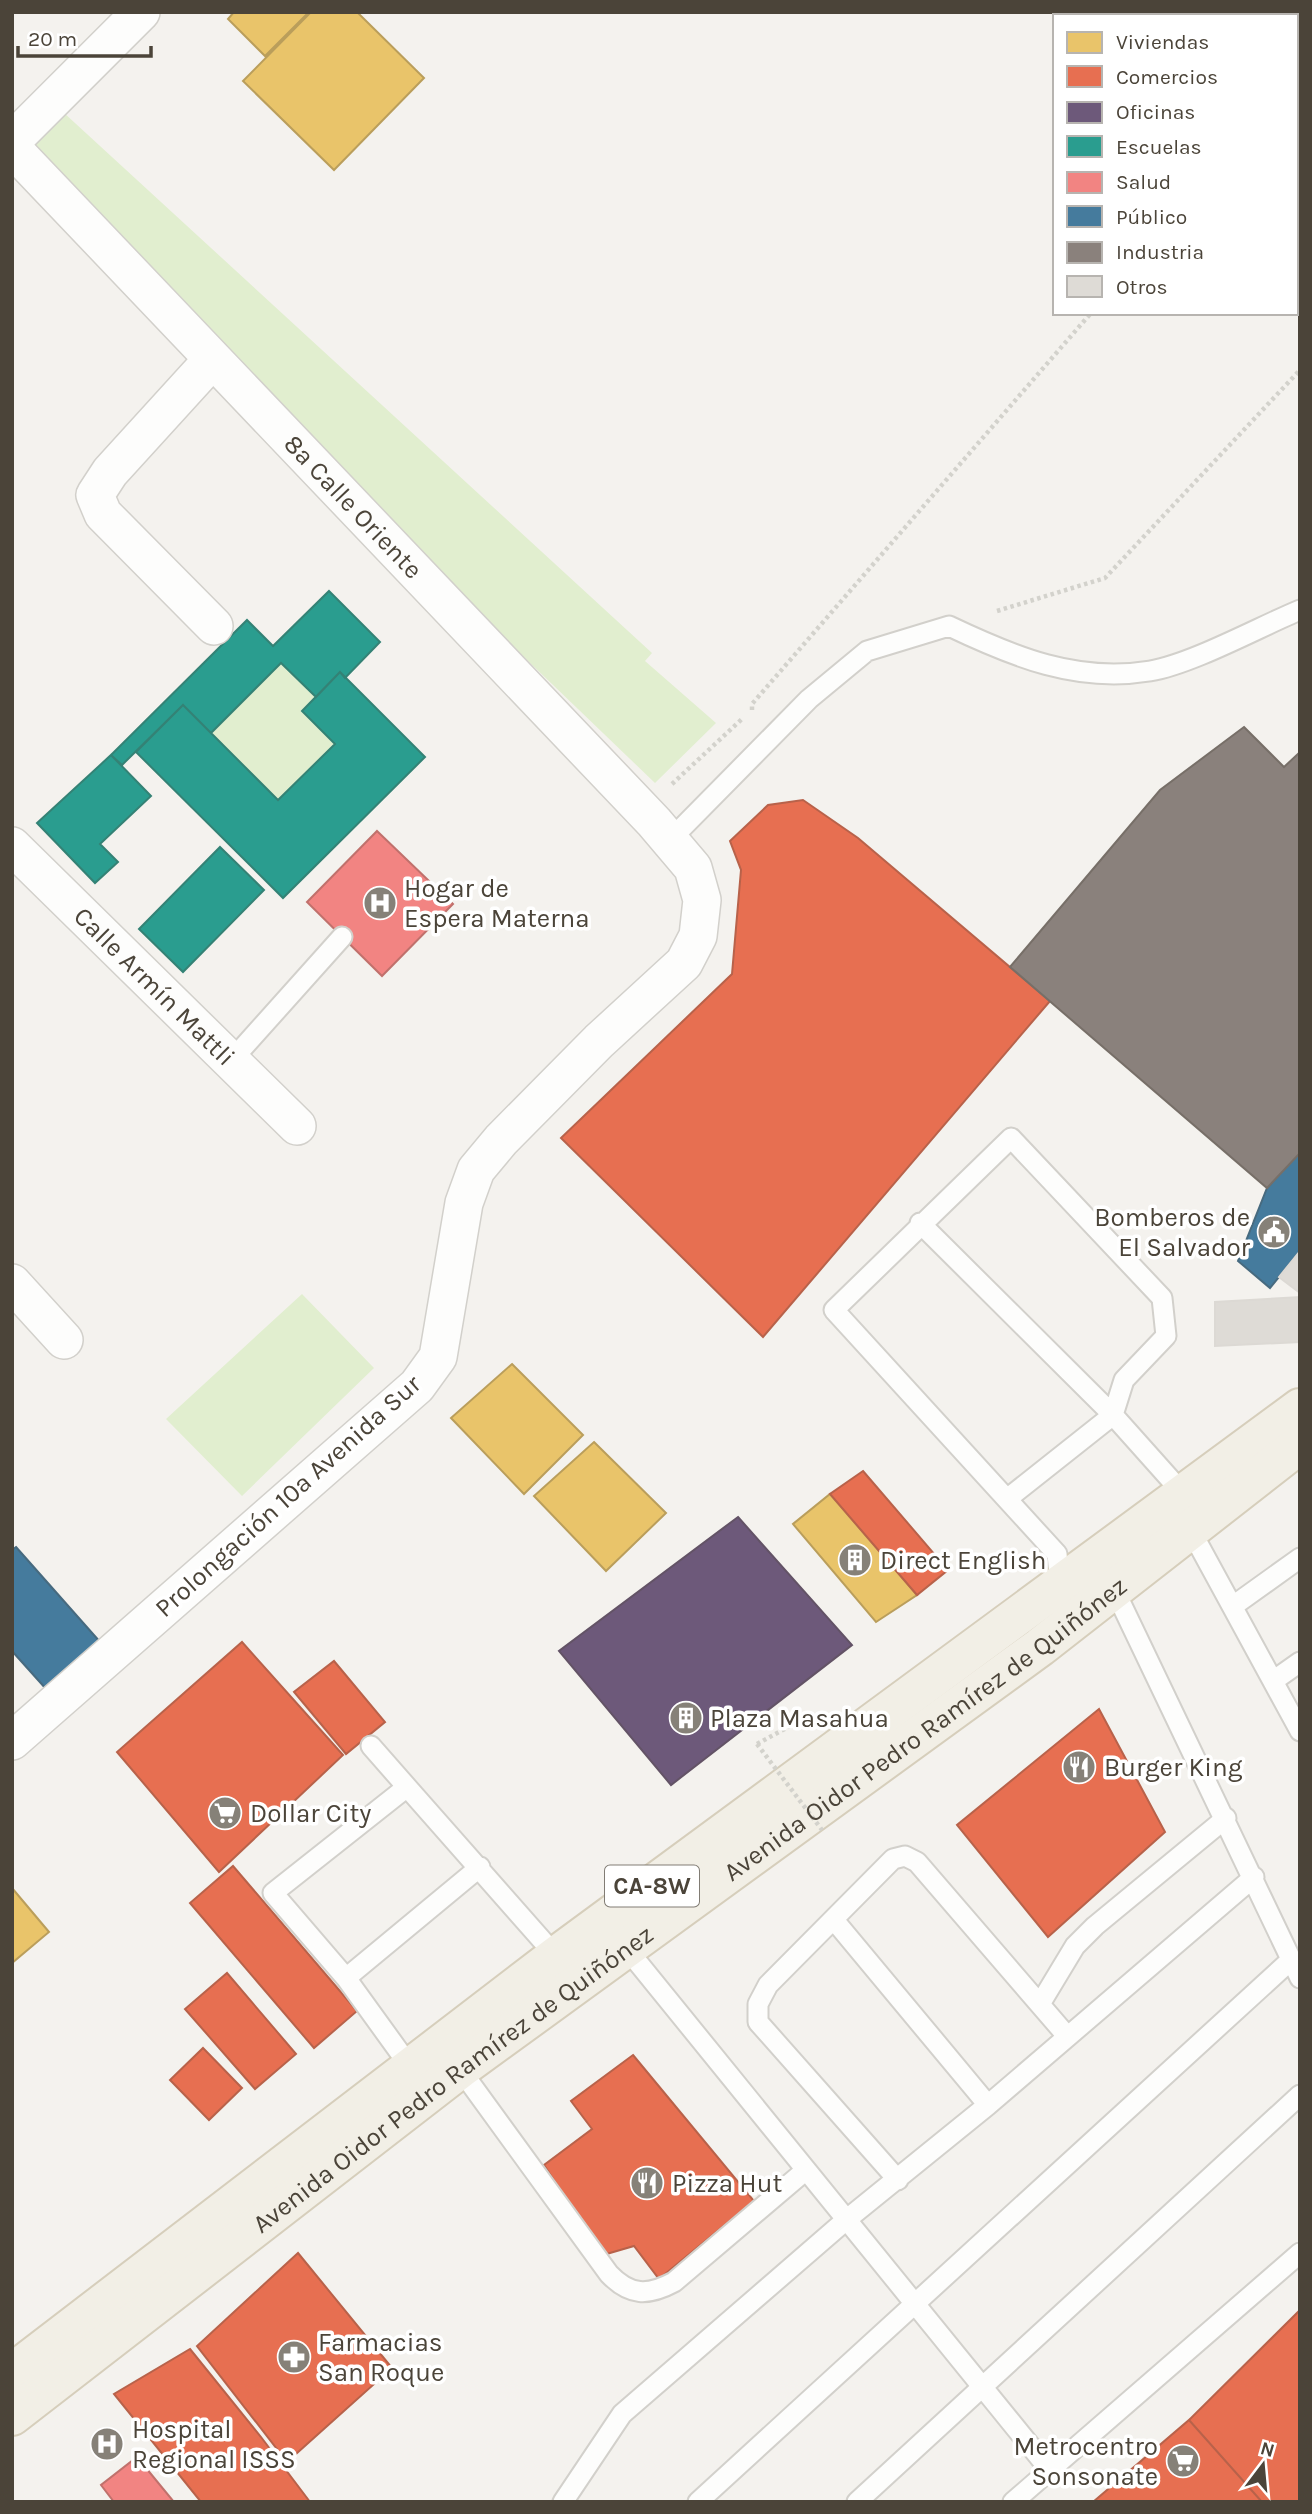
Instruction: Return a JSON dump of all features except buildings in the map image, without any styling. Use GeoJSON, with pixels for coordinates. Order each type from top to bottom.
{"type":"FeatureCollection","features":[{"type":"Feature","properties":{"kind":"main road","name":"Avenida Oidor Pedro Ramírez de Quiñónez"},"geometry":{"type":"LineString","coordinates":[[12,2373],[556,1956],[616,1934],[1115,1591],[1300,1408]]}},
{"type":"Feature","properties":{"kind":"main road","name":"Avenida Oidor Pedro Ramírez de Quiñónez"},"geometry":{"type":"LineString","coordinates":[[12,2416],[460,2069],[616,1934],[1060,1583],[1193,1514],[1300,1444]]}},
{"type":"Feature","properties":{"kind":"street"},"geometry":{"type":"LineString","coordinates":[[15,135],[141,12]]}},
{"type":"Feature","properties":{"kind":"street","name":"8a Calle Oriente"},"geometry":{"type":"LineString","coordinates":[[15,135],[212,360],[644,811],[693,868]]}},
{"type":"Feature","properties":{"kind":"street"},"geometry":{"type":"LineString","coordinates":[[212,360],[110,472],[96,495],[103,514],[214,626]]}},
{"type":"Feature","properties":{"kind":"street","name":"Calle Armín Mattli"},"geometry":{"type":"LineString","coordinates":[[12,846],[297,1126]]}},
{"type":"Feature","properties":{"kind":"street","name":"Prolongación 10a Avenida Sur"},"geometry":{"type":"LineString","coordinates":[[12,1741],[417,1386],[438,1357],[464,1203],[476,1170],[598,1041],[684,963],[698,936],[702,900],[693,868]]}},
{"type":"Feature","properties":{"kind":"street"},"geometry":{"type":"LineString","coordinates":[[12,1283],[64,1340]]}},
{"type":"Feature","properties":{"kind":"lane"},"geometry":{"type":"LineString","coordinates":[[669,841],[809,699],[867,651],[949,626],[1009,654],[1072,673],[1151,671],[1201,653],[1300,610]]}},
{"type":"Feature","properties":{"kind":"lane"},"geometry":{"type":"LineString","coordinates":[[230,1061],[342,937]]}},
{"type":"Feature","properties":{"kind":"lane"},"geometry":{"type":"LineString","coordinates":[[1007,1499],[1113,1415],[1124,1380],[1166,1336],[1162,1298],[1011,1138],[920,1223],[834,1310],[1057,1554],[1060,1583]]}},
{"type":"Feature","properties":{"kind":"lane"},"geometry":{"type":"LineString","coordinates":[[920,1223],[1113,1415],[1193,1514],[1233,1606],[1300,1731]]}},
{"type":"Feature","properties":{"kind":"lane"},"geometry":{"type":"LineString","coordinates":[[1233,1606],[1300,1558]]}},
{"type":"Feature","properties":{"kind":"lane"},"geometry":{"type":"LineString","coordinates":[[1115,1591],[1226,1818],[1300,1978]]}},
{"type":"Feature","properties":{"kind":"lane"},"geometry":{"type":"LineString","coordinates":[[1273,1681],[1300,1662]]}},
{"type":"Feature","properties":{"kind":"lane"},"geometry":{"type":"LineString","coordinates":[[371,1746],[556,1956]]}},
{"type":"Feature","properties":{"kind":"lane"},"geometry":{"type":"LineString","coordinates":[[407,1787],[273,1894],[346,1978],[411,2068]]}},
{"type":"Feature","properties":{"kind":"lane"},"geometry":{"type":"LineString","coordinates":[[1040,2004],[1075,1946],[1094,1926],[1226,1818]]}},
{"type":"Feature","properties":{"kind":"lane"},"geometry":{"type":"LineString","coordinates":[[898,2179],[758,2022],[758,2004],[768,1985],[893,1859],[905,1856],[917,1862],[1067,2036]]}},
{"type":"Feature","properties":{"kind":"lane"},"geometry":{"type":"LineString","coordinates":[[346,1978],[480,1867]]}},
{"type":"Feature","properties":{"kind":"lane"},"geometry":{"type":"LineString","coordinates":[[563,2502],[622,2414],[846,2220],[988,2105],[1254,1877]]}},
{"type":"Feature","properties":{"kind":"lane"},"geometry":{"type":"LineString","coordinates":[[834,1920],[988,2105]]}},
{"type":"Feature","properties":{"kind":"lane"},"geometry":{"type":"LineString","coordinates":[[616,1934],[1049,2469]]}},
{"type":"Feature","properties":{"kind":"lane"},"geometry":{"type":"LineString","coordinates":[[698,2502],[1292,1959]]}},
{"type":"Feature","properties":{"kind":"lane"},"geometry":{"type":"LineString","coordinates":[[460,2069],[609,2274],[630,2292],[656,2292],[674,2282],[806,2170]]}},
{"type":"Feature","properties":{"kind":"lane"},"geometry":{"type":"LineString","coordinates":[[857,2502],[1300,2095]]}},
{"type":"Feature","properties":{"kind":"lane"},"geometry":{"type":"LineString","coordinates":[[1013,2502],[1300,2253]]}},
{"type":"Feature","properties":{"kind":"path"},"geometry":{"type":"LineString","coordinates":[[644,811],[739,719],[752,719],[752,704],[1089,315]]}},
{"type":"Feature","properties":{"kind":"path"},"geometry":{"type":"LineString","coordinates":[[949,626],[1105,578],[1300,370]]}},
{"type":"Feature","properties":{"kind":"path"},"geometry":{"type":"LineString","coordinates":[[801,1719],[757,1744],[822,1830]]}},
{"type":"Feature","properties":{"kind":"green space"},"geometry":{"type":"Polygon","coordinates":[[[63,112],[652,653],[645,661],[716,723],[655,783],[343,483],[19,150],[63,112]]]}},
{"type":"Feature","properties":{"kind":"green space"},"geometry":{"type":"Polygon","coordinates":[[[281,663],[316,697],[302,711],[335,744],[278,800],[211,733],[281,663]]]}},
{"type":"Feature","properties":{"kind":"green space"},"geometry":{"type":"Polygon","coordinates":[[[302,1294],[374,1368],[242,1496],[166,1419],[302,1294]]]}},
{"type":"Feature","properties":{"kind":"place","name":"Hogar de Espera Materna"},"geometry":{"type":"Point","coordinates":[380,903]}},
{"type":"Feature","properties":{"kind":"place","name":"Bomberos de El Salvador"},"geometry":{"type":"Point","coordinates":[1274,1232]}},
{"type":"Feature","properties":{"kind":"place","name":"Direct English"},"geometry":{"type":"Point","coordinates":[855,1560]}},
{"type":"Feature","properties":{"kind":"place","name":"Plaza Masahua"},"geometry":{"type":"Point","coordinates":[686,1718]}},
{"type":"Feature","properties":{"kind":"place","name":"Burger King"},"geometry":{"type":"Point","coordinates":[1079,1767]}},
{"type":"Feature","properties":{"kind":"place","name":"Dollar City"},"geometry":{"type":"Point","coordinates":[225,1813]}},
{"type":"Feature","properties":{"kind":"place","name":"Pizza Hut"},"geometry":{"type":"Point","coordinates":[647,2183]}},
{"type":"Feature","properties":{"kind":"place","name":"Farmacias San Roque"},"geometry":{"type":"Point","coordinates":[294,2357]}},
{"type":"Feature","properties":{"kind":"place","name":"Hospital Regional ISSS"},"geometry":{"type":"Point","coordinates":[107,2444]}},
{"type":"Feature","properties":{"kind":"place","name":"Metrocentro Sonsonate"},"geometry":{"type":"Point","coordinates":[1183,2461]}}]}
